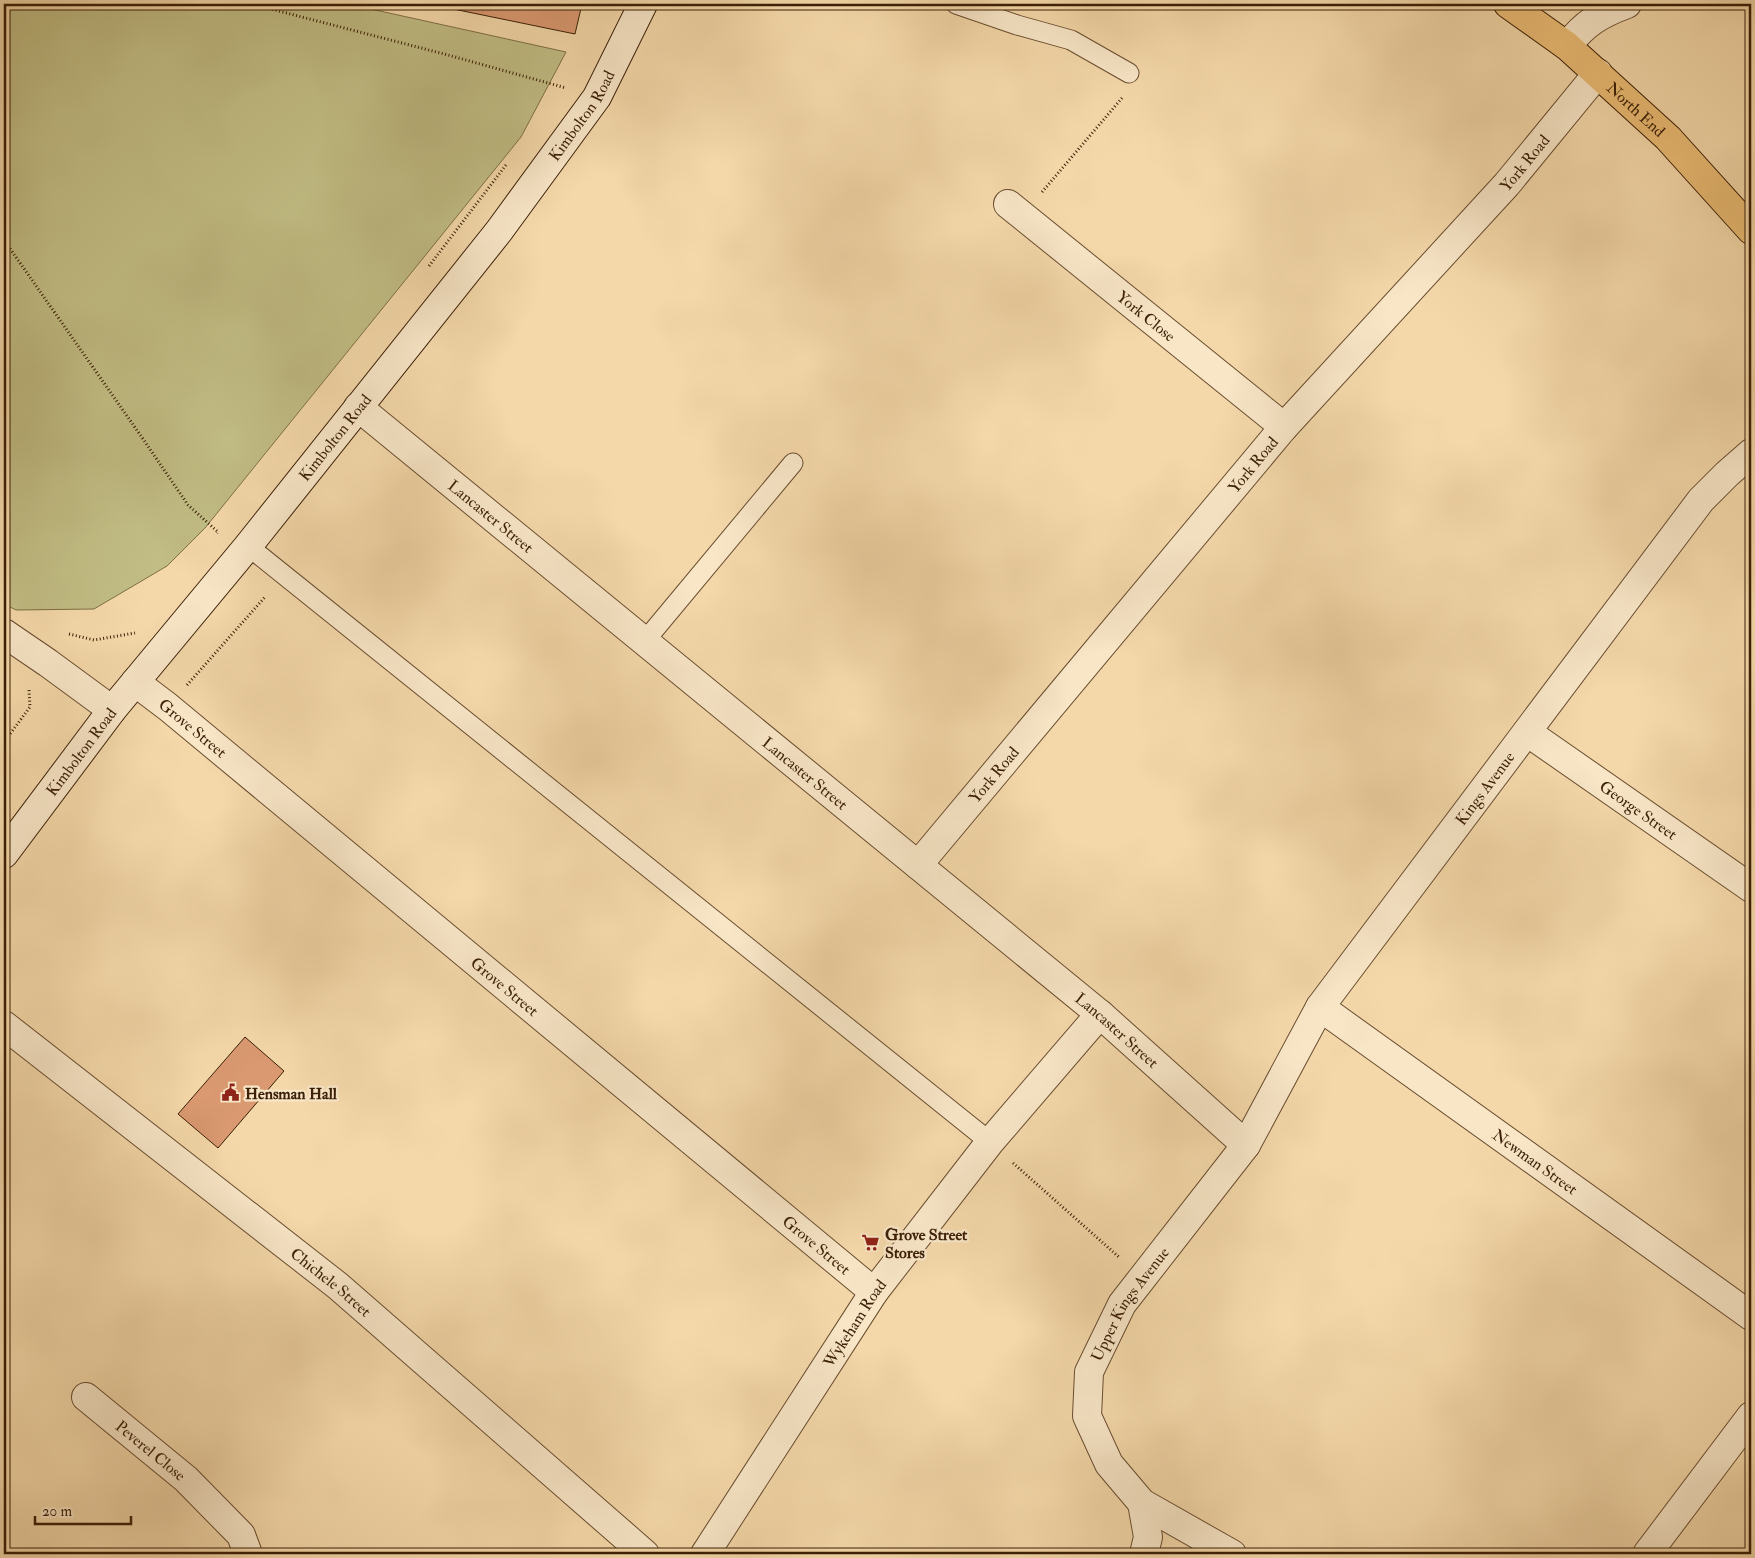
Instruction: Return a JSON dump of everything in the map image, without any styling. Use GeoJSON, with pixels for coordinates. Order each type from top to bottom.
{"type":"FeatureCollection","features":[{"type":"Feature","properties":{"kind":"main road","name":"North End"},"geometry":{"type":"LineString","coordinates":[[1508,4],[1567,46],[1668,138],[1751,230]]}},
{"type":"Feature","properties":{"kind":"street","name":"Kimbolton Road"},"geometry":{"type":"LineString","coordinates":[[4,854],[112,710],[248,546],[499,232],[597,97],[643,4]]}},
{"type":"Feature","properties":{"kind":"street"},"geometry":{"type":"LineString","coordinates":[[1567,46],[1580,30],[1605,12],[1627,4]]}},
{"type":"Feature","properties":{"kind":"street","name":"York Road"},"geometry":{"type":"LineString","coordinates":[[918,865],[1284,427],[1507,184],[1598,73]]}},
{"type":"Feature","properties":{"kind":"street","name":"York Close"},"geometry":{"type":"LineString","coordinates":[[1015,210],[1284,427]]}},
{"type":"Feature","properties":{"kind":"street","name":"Lancaster Street"},"geometry":{"type":"LineString","coordinates":[[358,407],[1100,1014],[1246,1146]]}},
{"type":"Feature","properties":{"kind":"street","name":"Kings Avenue"},"geometry":{"type":"LineString","coordinates":[[1246,1146],[1320,1007],[1701,500],[1751,453]]}},
{"type":"Feature","properties":{"kind":"street"},"geometry":{"type":"LineString","coordinates":[[4,633],[11,636],[112,710]]}},
{"type":"Feature","properties":{"kind":"street","name":"Grove Street"},"geometry":{"type":"LineString","coordinates":[[135,682],[874,1292]]}},
{"type":"Feature","properties":{"kind":"street","name":"George Street"},"geometry":{"type":"LineString","coordinates":[[1527,732],[1751,888]]}},
{"type":"Feature","properties":{"kind":"street","name":"Newman Street"},"geometry":{"type":"LineString","coordinates":[[1320,1007],[1751,1316]]}},
{"type":"Feature","properties":{"kind":"street","name":"Wykeham Road"},"geometry":{"type":"LineString","coordinates":[[705,1554],[874,1292],[990,1142],[1100,1014]]}},
{"type":"Feature","properties":{"kind":"street","name":"Chichele Street"},"geometry":{"type":"LineString","coordinates":[[4,1025],[338,1286],[645,1554]]}},
{"type":"Feature","properties":{"kind":"street","name":"Upper Kings Avenue"},"geometry":{"type":"LineString","coordinates":[[1232,1554],[1142,1503],[1109,1464],[1087,1416],[1089,1372],[1122,1304],[1246,1146]]}},
{"type":"Feature","properties":{"kind":"street","name":"Peverel Close"},"geometry":{"type":"LineString","coordinates":[[86,1397],[186,1480],[241,1535],[248,1554]]}},
{"type":"Feature","properties":{"kind":"street"},"geometry":{"type":"LineString","coordinates":[[1647,1554],[1751,1416]]}},
{"type":"Feature","properties":{"kind":"street"},"geometry":{"type":"LineString","coordinates":[[1142,1503],[1148,1537],[1144,1554]]}},
{"type":"Feature","properties":{"kind":"lane"},"geometry":{"type":"LineString","coordinates":[[956,4],[1017,25],[1071,40],[1129,73]]}},
{"type":"Feature","properties":{"kind":"lane"},"geometry":{"type":"LineString","coordinates":[[644,642],[793,463]]}},
{"type":"Feature","properties":{"kind":"lane"},"geometry":{"type":"LineString","coordinates":[[248,546],[990,1142]]}},
{"type":"Feature","properties":{"kind":"path"},"geometry":{"type":"LineString","coordinates":[[252,4],[448,55],[597,97]]}},
{"type":"Feature","properties":{"kind":"path"},"geometry":{"type":"LineString","coordinates":[[1015,210],[1126,93]]}},
{"type":"Feature","properties":{"kind":"path"},"geometry":{"type":"LineString","coordinates":[[426,270],[509,163]]}},
{"type":"Feature","properties":{"kind":"path"},"geometry":{"type":"LineString","coordinates":[[4,240],[188,505],[218,532]]}},
{"type":"Feature","properties":{"kind":"path"},"geometry":{"type":"LineString","coordinates":[[214,538],[224,524]]}},
{"type":"Feature","properties":{"kind":"path"},"geometry":{"type":"LineString","coordinates":[[168,708],[264,597]]}},
{"type":"Feature","properties":{"kind":"path"},"geometry":{"type":"LineString","coordinates":[[70,634],[94,640],[133,634],[139,630]]}},
{"type":"Feature","properties":{"kind":"path"},"geometry":{"type":"LineString","coordinates":[[4,742],[30,707],[29,690]]}},
{"type":"Feature","properties":{"kind":"path"},"geometry":{"type":"LineString","coordinates":[[990,1142],[1142,1277]]}},
{"type":"Feature","properties":{"kind":"shaded area"},"geometry":{"type":"Polygon","coordinates":[[[4,4],[348,4],[566,52],[521,137],[205,528],[167,566],[94,609],[16,610],[4,604],[4,4]]]}},
{"type":"Feature","properties":{"kind":"building"},"geometry":{"type":"Polygon","coordinates":[[[429,4],[582,4],[575,34],[429,4]]]}},
{"type":"Feature","properties":{"kind":"building","name":"Hensman Hall"},"geometry":{"type":"Polygon","coordinates":[[[245,1037],[284,1071],[218,1148],[178,1114],[245,1037]]]}},
{"type":"Feature","properties":{"kind":"place","name":"Hensman Hall"},"geometry":{"type":"Point","coordinates":[231,1093]}},
{"type":"Feature","properties":{"kind":"place","name":"Grove Street Stores"},"geometry":{"type":"Point","coordinates":[871,1243]}}]}
